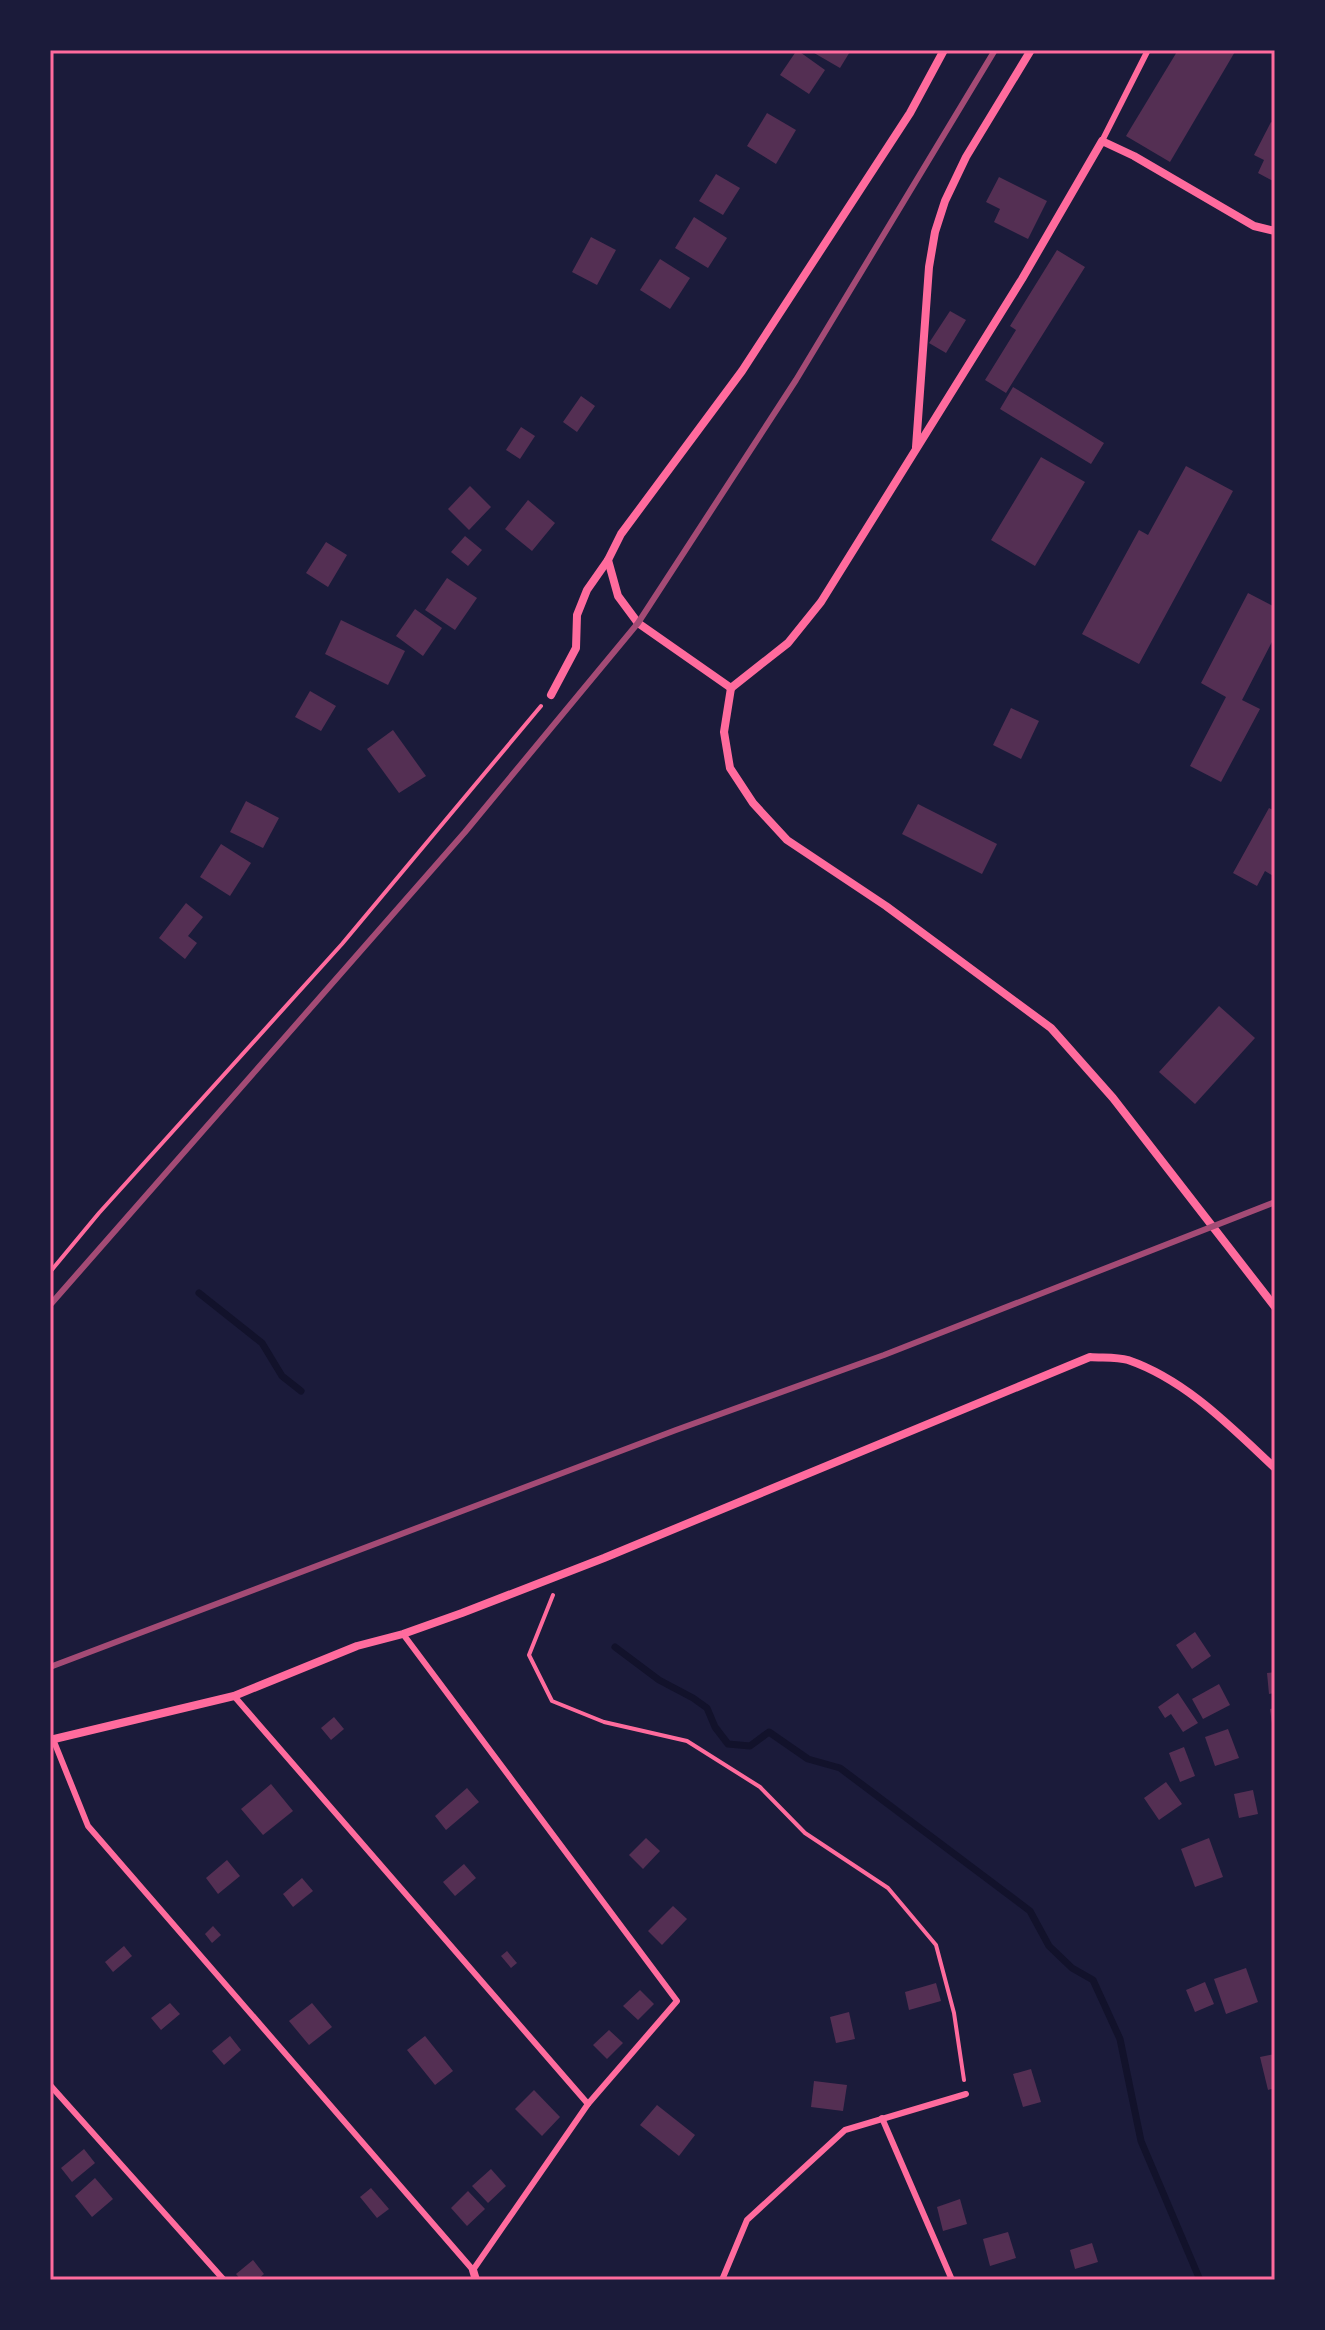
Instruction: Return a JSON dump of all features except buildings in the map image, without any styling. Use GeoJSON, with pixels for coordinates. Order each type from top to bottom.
{"type":"FeatureCollection","features":[{"type":"Feature","properties":{"kind":"street"},"geometry":{"type":"LineString","coordinates":[[551,695],[576,648],[577,615],[587,590],[621,534],[742,371],[910,113],[944,50]]}},
{"type":"Feature","properties":{"kind":"street"},"geometry":{"type":"LineString","coordinates":[[916,448],[929,267],[935,232],[945,201],[966,157],[1031,50]]}},
{"type":"Feature","properties":{"kind":"street"},"geometry":{"type":"LineString","coordinates":[[1275,231],[1254,226],[1134,156],[1102,141],[1022,279],[821,602],[788,643],[731,688],[724,732],[730,768],[753,803],[787,840],[886,906],[1051,1028],[1113,1098],[1275,1307]]}},
{"type":"Feature","properties":{"kind":"street"},"geometry":{"type":"LineString","coordinates":[[608,560],[618,596],[638,623],[731,688]]}},
{"type":"Feature","properties":{"kind":"street"},"geometry":{"type":"LineString","coordinates":[[52,1740],[234,1696],[357,1646],[403,1634],[561,1574],[1090,1357],[1125,1359],[1177,1383],[1275,1468]]}},
{"type":"Feature","properties":{"kind":"lane"},"geometry":{"type":"LineString","coordinates":[[1102,141],[1148,50]]}},
{"type":"Feature","properties":{"kind":"lane"},"geometry":{"type":"LineString","coordinates":[[52,1740],[88,1826],[474,2275],[588,2104],[677,2001],[403,1634]]}},
{"type":"Feature","properties":{"kind":"lane"},"geometry":{"type":"LineString","coordinates":[[234,1696],[588,2104]]}},
{"type":"Feature","properties":{"kind":"lane"},"geometry":{"type":"LineString","coordinates":[[50,2085],[224,2280]]}},
{"type":"Feature","properties":{"kind":"lane"},"geometry":{"type":"LineString","coordinates":[[722,2280],[747,2220],[845,2130],[966,2094]]}},
{"type":"Feature","properties":{"kind":"lane"},"geometry":{"type":"LineString","coordinates":[[882,2118],[952,2280]]}},
{"type":"Feature","properties":{"kind":"path"},"geometry":{"type":"LineString","coordinates":[[50,1272],[99,1213],[342,944],[551,695]]}},
{"type":"Feature","properties":{"kind":"path"},"geometry":{"type":"LineString","coordinates":[[561,1574],[529,1655],[552,1701],[604,1722],[687,1741],[760,1787],[805,1833],[888,1888],[936,1945],[954,2013],[966,2094]]}},
{"type":"Feature","properties":{"kind":"waterway"},"geometry":{"type":"LineString","coordinates":[[199,1293],[262,1343],[282,1376],[301,1391]]}},
{"type":"Feature","properties":{"kind":"waterway"},"geometry":{"type":"LineString","coordinates":[[615,1647],[659,1680],[707,1708],[715,1727],[728,1744],[750,1746],[769,1732],[808,1759],[840,1768],[1030,1911],[1049,1946],[1072,1968],[1093,1980],[1120,2039],[1141,2141],[1200,2280]]}},
{"type":"Feature","properties":{"kind":"railway"},"geometry":{"type":"LineString","coordinates":[[50,1305],[465,832],[638,623],[796,380],[995,50]]}},
{"type":"Feature","properties":{"kind":"railway"},"geometry":{"type":"LineString","coordinates":[[50,1667],[676,1430],[884,1355],[1275,1202]]}}]}
